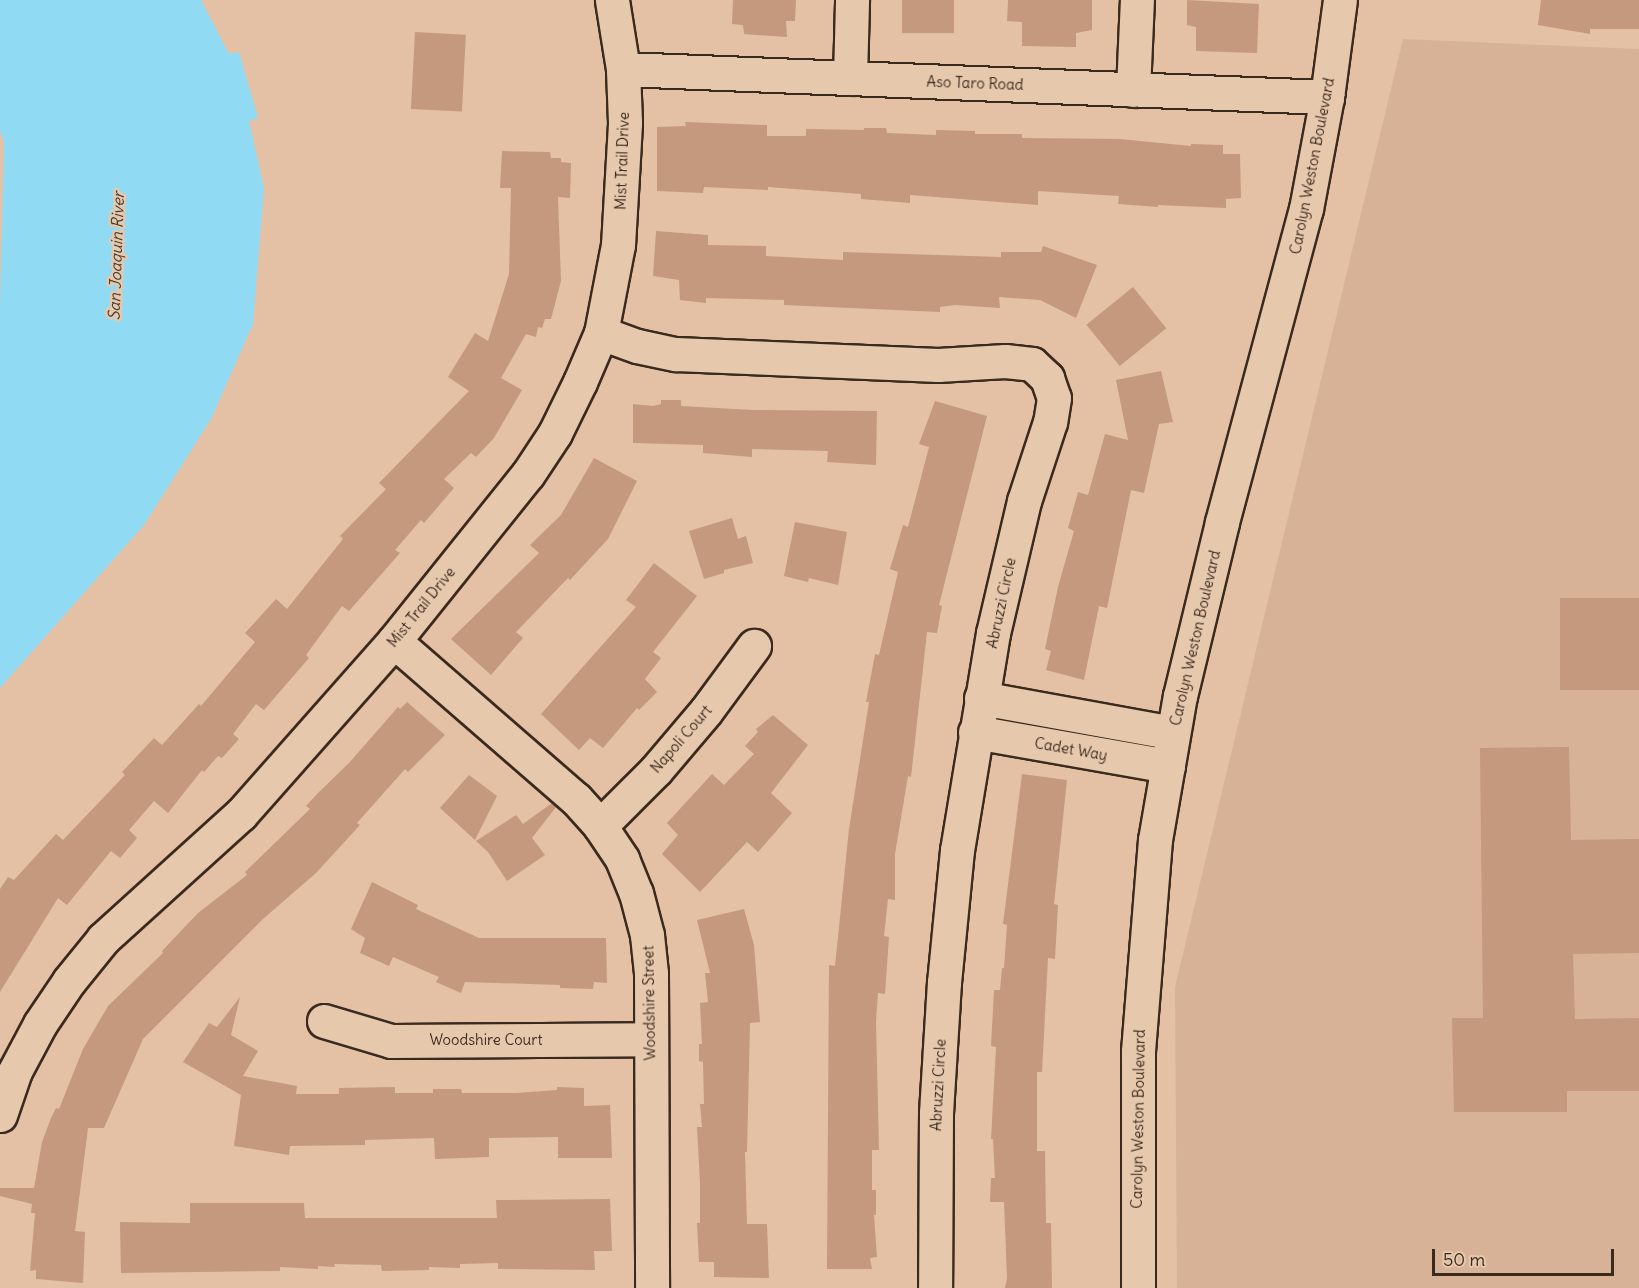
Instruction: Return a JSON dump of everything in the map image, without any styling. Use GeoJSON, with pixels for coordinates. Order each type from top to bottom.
{"type":"FeatureCollection","features":[{"type":"Feature","properties":{"kind":"street","name":"Mist Trail Drive"},"geometry":{"type":"LineString","coordinates":[[0,1115],[15,1071],[40,1024],[76,972],[103,939],[241,814],[394,641],[528,474],[555,433],[601,333],[618,244],[625,122],[623,69],[612,0]]}},
{"type":"Feature","properties":{"kind":"street"},"geometry":{"type":"LineString","coordinates":[[850,78],[852,0]]}},
{"type":"Feature","properties":{"kind":"street"},"geometry":{"type":"LineString","coordinates":[[1133,90],[1137,0]]}},
{"type":"Feature","properties":{"kind":"street","name":"Carolyn Weston Boulevard"},"geometry":{"type":"LineString","coordinates":[[1138,1288],[1138,1051],[1155,840],[1173,733],[1222,522],[1306,209],[1327,97],[1340,0]]}},
{"type":"Feature","properties":{"kind":"street","name":"Aso Taro Road"},"geometry":{"type":"LineString","coordinates":[[623,69],[1327,97]]}},
{"type":"Feature","properties":{"kind":"street","name":"Abruzzi Circle"},"geometry":{"type":"LineString","coordinates":[[601,333],[637,346],[676,354],[938,365],[1005,361],[1032,364],[1047,378],[1054,398],[1050,422],[1024,501],[981,698],[957,850],[944,982],[936,1113],[935,1288]]}},
{"type":"Feature","properties":{"kind":"street","name":"Woodshire Street"},"geometry":{"type":"LineString","coordinates":[[394,641],[576,799],[600,826],[622,859],[636,893],[648,935],[652,1011],[652,1288]]}},
{"type":"Feature","properties":{"kind":"street","name":"Napoli Court"},"geometry":{"type":"LineString","coordinates":[[600,826],[656,770],[706,711],[754,646]]}},
{"type":"Feature","properties":{"kind":"street"},"geometry":{"type":"LineString","coordinates":[[981,698],[1173,733]]}},
{"type":"Feature","properties":{"kind":"street","name":"Cadet Way"},"geometry":{"type":"LineString","coordinates":[[975,732],[1168,766]]}},
{"type":"Feature","properties":{"kind":"street","name":"Woodshire Court"},"geometry":{"type":"LineString","coordinates":[[324,1021],[391,1041],[651,1039]]}},
{"type":"Feature","properties":{"kind":"shaded area"},"geometry":{"type":"Polygon","coordinates":[[[1403,39],[1639,49],[1639,1288],[1177,1288],[1175,987],[1403,39]]]}},
{"type":"Feature","properties":{"kind":"water","name":"San Joaquin River"},"geometry":{"type":"Polygon","coordinates":[[[0,0],[201,0],[229,54],[239,52],[258,118],[249,121],[264,188],[253,324],[211,419],[144,525],[0,688],[0,307],[4,143],[0,130],[0,0]]]}},
{"type":"Feature","properties":{"kind":"building"},"geometry":{"type":"Polygon","coordinates":[[[733,0],[796,0],[795,21],[786,21],[787,37],[744,34],[743,25],[732,24],[733,0]]]}},
{"type":"Feature","properties":{"kind":"building"},"geometry":{"type":"Polygon","coordinates":[[[902,0],[954,0],[954,33],[902,33],[902,0]]]}},
{"type":"Feature","properties":{"kind":"building"},"geometry":{"type":"Polygon","coordinates":[[[1008,0],[1092,0],[1092,30],[1076,33],[1076,47],[1022,46],[1022,22],[1007,21],[1008,0]]]}},
{"type":"Feature","properties":{"kind":"building"},"geometry":{"type":"Polygon","coordinates":[[[1187,0],[1259,4],[1257,53],[1196,51],[1196,27],[1187,25],[1187,0]]]}},
{"type":"Feature","properties":{"kind":"building"},"geometry":{"type":"Polygon","coordinates":[[[1541,0],[1639,0],[1639,29],[1590,29],[1590,34],[1538,25],[1541,0]]]}},
{"type":"Feature","properties":{"kind":"building"},"geometry":{"type":"Polygon","coordinates":[[[415,32],[466,35],[462,112],[411,109],[415,32]]]}},
{"type":"Feature","properties":{"kind":"building"},"geometry":{"type":"Polygon","coordinates":[[[685,122],[767,125],[767,136],[806,136],[806,129],[886,128],[887,133],[936,135],[936,130],[975,131],[975,134],[1022,134],[1022,138],[1120,139],[1191,146],[1191,144],[1223,145],[1223,154],[1240,154],[1241,198],[1226,199],[1226,208],[1118,204],[1119,196],[1038,191],[1038,205],[910,195],[910,203],[861,199],[861,194],[768,187],[768,190],[704,187],[703,193],[657,191],[657,127],[686,126],[685,122]]]}},
{"type":"Feature","properties":{"kind":"building"},"geometry":{"type":"Polygon","coordinates":[[[502,151],[550,152],[551,158],[561,158],[561,162],[571,163],[570,198],[558,197],[561,281],[551,319],[545,319],[542,328],[538,327],[536,337],[526,334],[501,378],[522,390],[494,438],[476,457],[471,453],[444,479],[454,488],[424,523],[421,520],[395,550],[400,553],[349,611],[342,606],[306,655],[309,658],[264,710],[256,704],[233,734],[239,739],[222,758],[218,756],[204,772],[202,770],[168,813],[154,801],[129,830],[137,838],[120,858],[111,851],[67,905],[58,898],[0,992],[0,889],[8,877],[14,880],[56,834],[63,840],[125,775],[122,772],[154,738],[162,745],[199,704],[201,706],[255,642],[245,633],[276,599],[287,609],[343,539],[340,536],[386,489],[379,483],[469,391],[448,377],[475,333],[488,341],[509,274],[511,188],[500,188],[502,151]]]}},
{"type":"Feature","properties":{"kind":"building"},"geometry":{"type":"Polygon","coordinates":[[[656,231],[708,235],[708,245],[766,246],[766,256],[843,260],[843,252],[1001,257],[1001,252],[1041,252],[1043,246],[1097,265],[1076,318],[1040,300],[999,297],[1000,308],[955,305],[940,307],[940,312],[784,305],[784,300],[706,298],[706,303],[680,300],[679,280],[653,276],[656,231]]]}},
{"type":"Feature","properties":{"kind":"building"},"geometry":{"type":"Polygon","coordinates":[[[1133,287],[1166,328],[1120,366],[1086,325],[1133,287]]]}},
{"type":"Feature","properties":{"kind":"building"},"geometry":{"type":"Polygon","coordinates":[[[1161,371],[1173,422],[1159,424],[1144,493],[1131,490],[1107,608],[1099,606],[1084,680],[1046,670],[1051,651],[1045,649],[1058,587],[1074,531],[1068,528],[1078,492],[1088,495],[1105,434],[1128,440],[1116,380],[1161,371]]]}},
{"type":"Feature","properties":{"kind":"building"},"geometry":{"type":"Polygon","coordinates":[[[661,400],[681,400],[681,406],[753,410],[877,411],[876,465],[827,462],[828,451],[752,449],[752,457],[703,453],[703,445],[633,443],[633,404],[653,406],[661,404],[661,400]]]}},
{"type":"Feature","properties":{"kind":"building"},"geometry":{"type":"Polygon","coordinates":[[[935,401],[987,416],[939,605],[942,606],[937,633],[927,632],[911,777],[908,776],[895,854],[895,900],[888,899],[884,936],[889,937],[885,994],[878,993],[876,1022],[879,1150],[872,1150],[872,1190],[876,1190],[876,1215],[874,1215],[877,1257],[870,1258],[872,1269],[827,1269],[829,965],[835,966],[849,829],[869,702],[866,702],[875,654],[879,655],[898,572],[890,569],[903,525],[908,527],[929,447],[919,444],[935,401]]]}},
{"type":"Feature","properties":{"kind":"building"},"geometry":{"type":"Polygon","coordinates":[[[594,458],[637,481],[608,539],[570,580],[568,578],[516,632],[523,638],[491,675],[451,639],[539,553],[530,545],[561,515],[594,458]]]}},
{"type":"Feature","properties":{"kind":"building"},"geometry":{"type":"Polygon","coordinates":[[[732,518],[738,539],[746,536],[753,563],[724,570],[724,573],[704,579],[689,531],[732,518]]]}},
{"type":"Feature","properties":{"kind":"building"},"geometry":{"type":"Polygon","coordinates":[[[795,522],[847,532],[838,585],[809,578],[808,582],[784,576],[795,522]]]}},
{"type":"Feature","properties":{"kind":"building"},"geometry":{"type":"Polygon","coordinates":[[[654,563],[697,596],[653,652],[661,658],[645,679],[657,692],[639,710],[637,708],[603,748],[590,738],[579,750],[541,714],[636,607],[626,600],[654,563]]]}},
{"type":"Feature","properties":{"kind":"building"},"geometry":{"type":"Polygon","coordinates":[[[1560,598],[1639,598],[1639,690],[1560,690],[1560,598]]]}},
{"type":"Feature","properties":{"kind":"building"},"geometry":{"type":"Polygon","coordinates":[[[407,702],[445,735],[408,772],[405,769],[357,823],[360,825],[316,873],[263,919],[143,1039],[104,1128],[88,1128],[75,1231],[85,1232],[83,1283],[36,1279],[36,1270],[30,1271],[35,1213],[31,1213],[32,1204],[0,1196],[0,1188],[34,1188],[42,1142],[51,1118],[56,1108],[59,1109],[83,1049],[108,1006],[163,953],[162,951],[198,913],[247,875],[245,872],[310,809],[306,806],[349,763],[398,707],[400,709],[407,702]]]}},
{"type":"Feature","properties":{"kind":"building"},"geometry":{"type":"Polygon","coordinates":[[[773,715],[808,745],[771,793],[792,813],[758,852],[747,842],[700,892],[662,854],[678,835],[667,823],[712,774],[724,785],[754,754],[745,746],[758,732],[756,729],[773,715]]]}},
{"type":"Feature","properties":{"kind":"building"},"geometry":{"type":"Polygon","coordinates":[[[1569,747],[1571,840],[1639,839],[1639,953],[1573,954],[1575,1019],[1639,1018],[1639,1091],[1567,1091],[1567,1112],[1454,1112],[1452,1018],[1483,1018],[1480,748],[1569,747]]]}},
{"type":"Feature","properties":{"kind":"building"},"geometry":{"type":"Polygon","coordinates":[[[1022,774],[1067,780],[1054,904],[1058,905],[1055,959],[1048,958],[1042,1072],[1037,1072],[1037,1151],[1045,1151],[1046,1223],[1051,1223],[1052,1288],[1005,1288],[1007,1278],[1004,1202],[990,1202],[991,1178],[995,1178],[993,1139],[991,1139],[996,1047],[991,1046],[994,990],[1000,990],[1002,968],[1004,968],[1007,925],[1003,924],[1022,774]]]}},
{"type":"Feature","properties":{"kind":"building"},"geometry":{"type":"Polygon","coordinates":[[[469,775],[497,796],[475,840],[440,808],[469,775]]]}},
{"type":"Feature","properties":{"kind":"building"},"geometry":{"type":"Polygon","coordinates":[[[552,803],[556,807],[532,838],[545,855],[507,881],[488,852],[476,841],[516,815],[523,824],[552,803]]]}},
{"type":"Feature","properties":{"kind":"building"},"geometry":{"type":"Polygon","coordinates":[[[372,882],[418,905],[416,909],[479,938],[606,938],[607,983],[594,982],[593,989],[560,988],[560,985],[465,982],[461,993],[436,982],[439,977],[393,957],[389,966],[360,953],[365,938],[351,929],[372,882]]]}},
{"type":"Feature","properties":{"kind":"building"},"geometry":{"type":"Polygon","coordinates":[[[744,909],[754,945],[760,1022],[750,1023],[747,1152],[745,1152],[747,1224],[767,1224],[769,1278],[714,1277],[714,1262],[699,1262],[697,1223],[700,1223],[700,1183],[697,1127],[702,1127],[700,1104],[704,1104],[703,1062],[699,1061],[699,1044],[702,1044],[700,1003],[708,1002],[705,973],[710,973],[697,920],[744,909]]]}},
{"type":"Feature","properties":{"kind":"building"},"geometry":{"type":"Polygon","coordinates":[[[240,997],[231,1035],[258,1051],[243,1076],[297,1086],[296,1094],[339,1094],[339,1088],[395,1087],[395,1093],[433,1093],[433,1089],[461,1089],[462,1093],[516,1093],[557,1090],[557,1087],[584,1088],[584,1106],[610,1105],[612,1158],[558,1158],[558,1137],[489,1138],[489,1157],[435,1159],[434,1138],[365,1140],[365,1145],[290,1146],[289,1155],[234,1146],[241,1095],[183,1062],[209,1023],[217,1027],[240,997]]]}},
{"type":"Feature","properties":{"kind":"building"},"geometry":{"type":"Polygon","coordinates":[[[610,1199],[612,1251],[594,1251],[595,1270],[498,1269],[498,1263],[460,1264],[460,1268],[429,1267],[429,1270],[382,1271],[381,1265],[334,1264],[335,1267],[318,1266],[318,1269],[280,1267],[280,1271],[121,1273],[120,1222],[190,1223],[190,1203],[304,1203],[305,1218],[497,1218],[496,1200],[610,1199]]]}}]}
